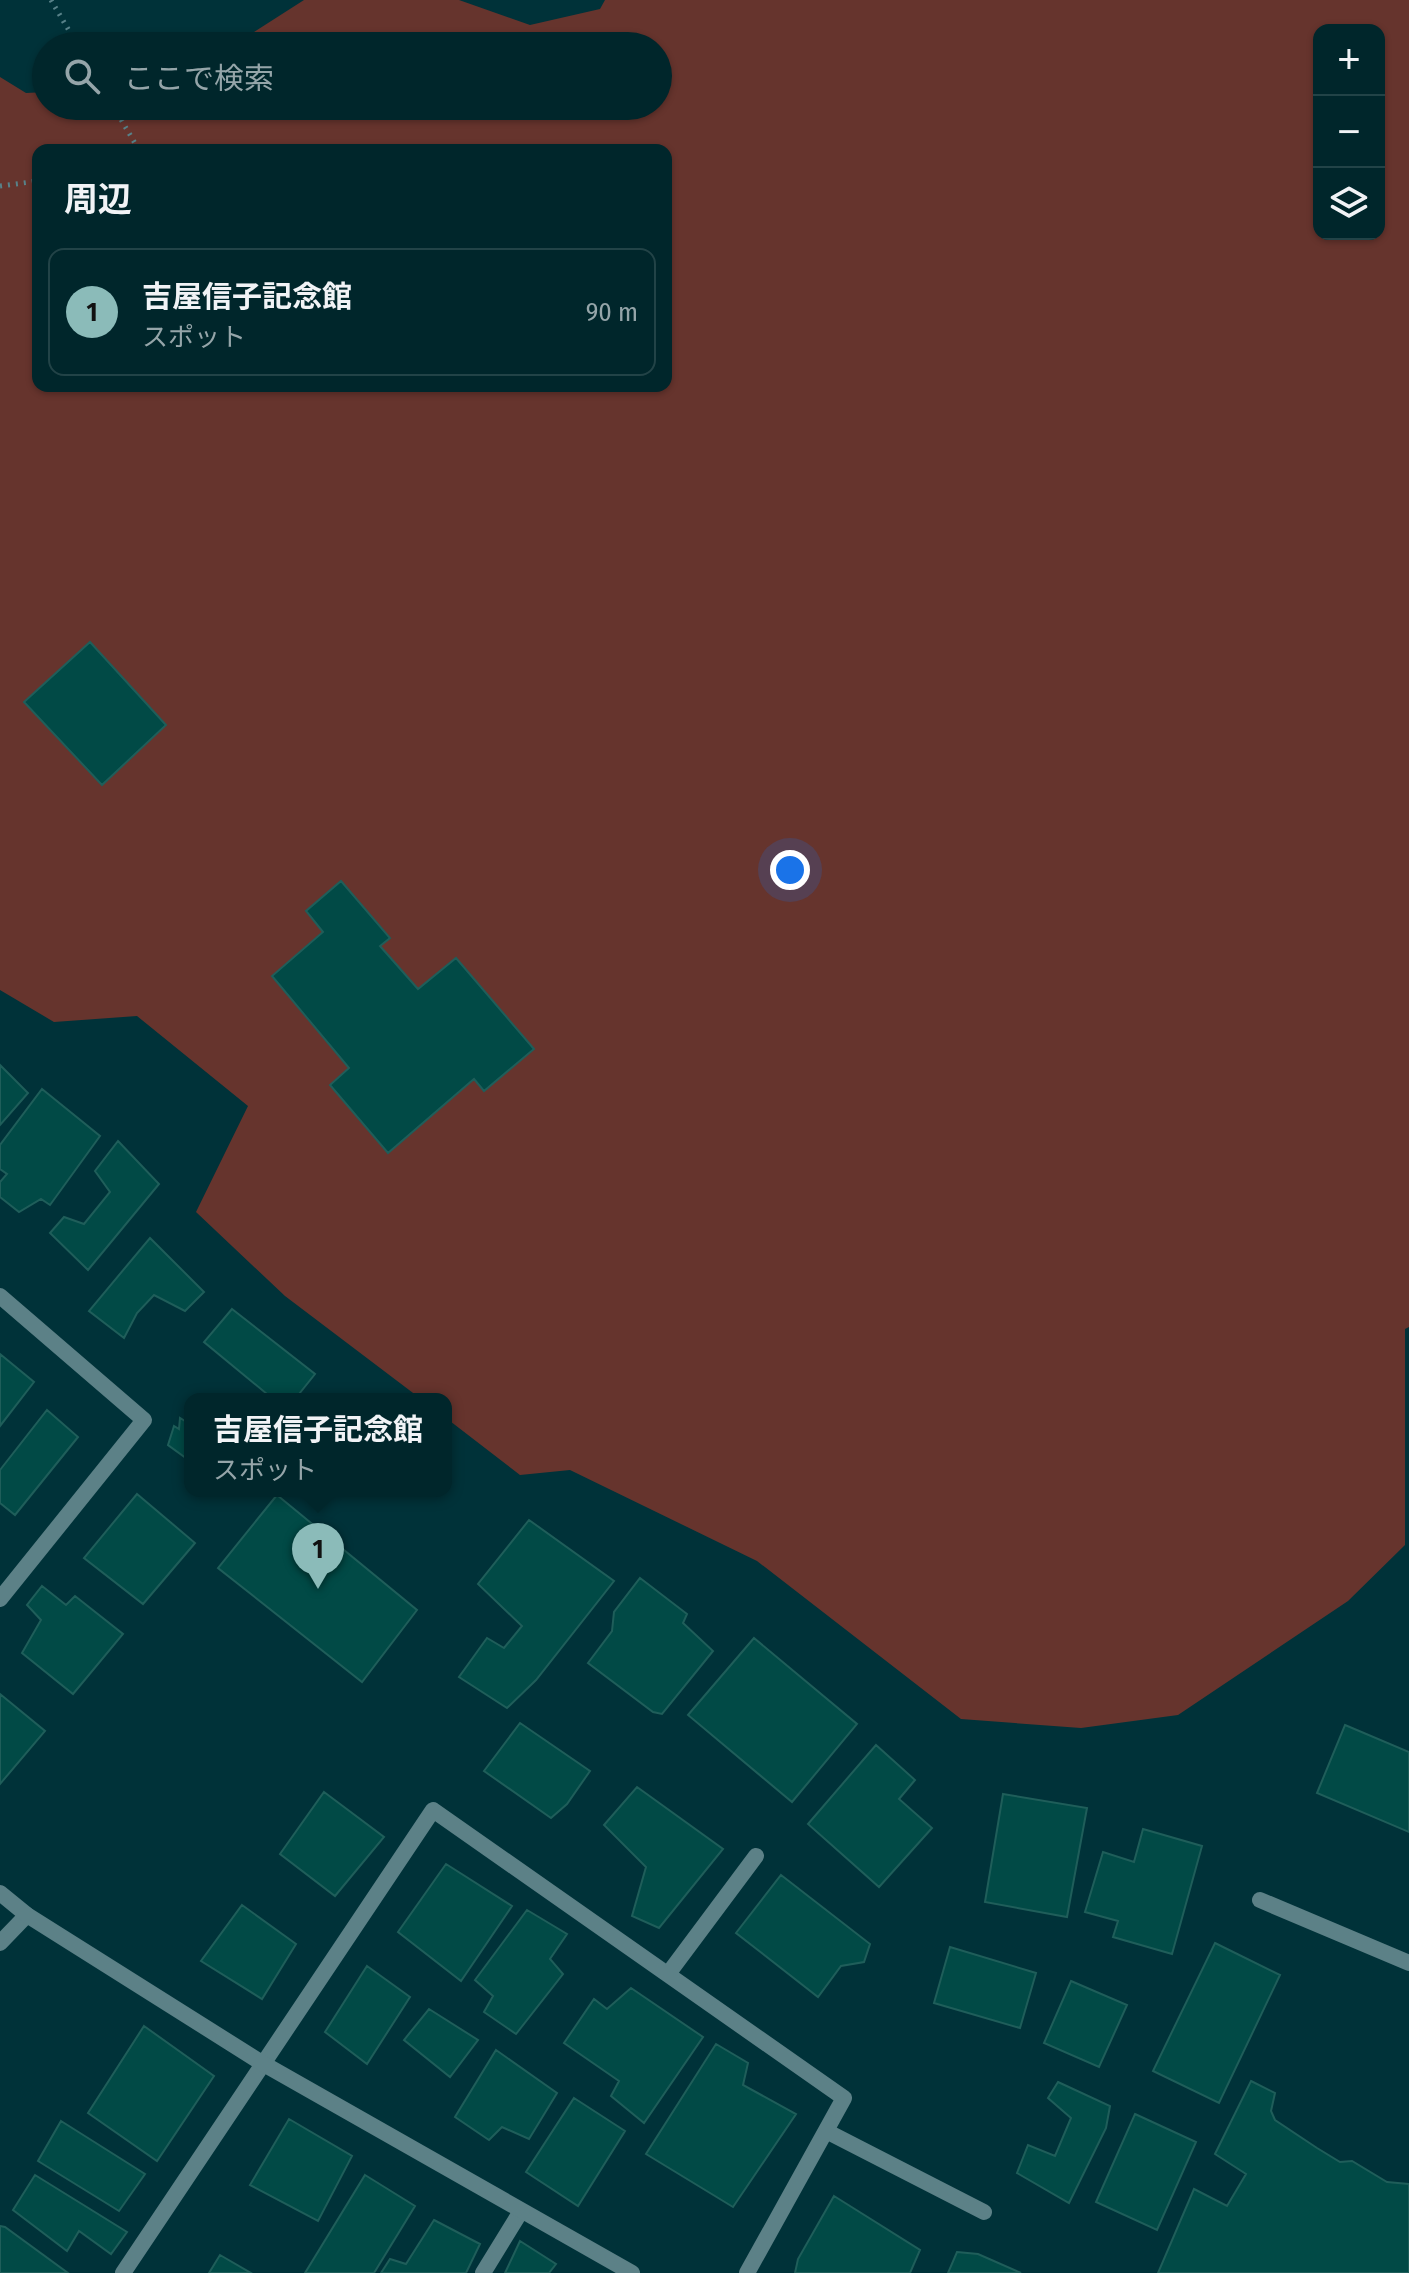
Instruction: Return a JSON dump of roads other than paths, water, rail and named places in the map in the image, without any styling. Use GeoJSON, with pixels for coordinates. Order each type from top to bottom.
{"type":"FeatureCollection","features":[{"type":"Feature","properties":{"kind":"street"},"geometry":{"type":"LineString","coordinates":[[0,1296],[144,1420],[0,1599]]}},
{"type":"Feature","properties":{"kind":"street"},"geometry":{"type":"LineString","coordinates":[[123,2273],[433,1810],[844,2098],[747,2273]]}},
{"type":"Feature","properties":{"kind":"street"},"geometry":{"type":"LineString","coordinates":[[668,1974],[756,1856]]}},
{"type":"Feature","properties":{"kind":"street"},"geometry":{"type":"LineString","coordinates":[[0,1893],[27,1915],[262,2063],[632,2273]]}},
{"type":"Feature","properties":{"kind":"street"},"geometry":{"type":"LineString","coordinates":[[1260,1900],[1409,1963]]}},
{"type":"Feature","properties":{"kind":"street"},"geometry":{"type":"LineString","coordinates":[[0,1943],[27,1915]]}},
{"type":"Feature","properties":{"kind":"street"},"geometry":{"type":"LineString","coordinates":[[826,2131],[984,2212]]}},
{"type":"Feature","properties":{"kind":"street"},"geometry":{"type":"LineString","coordinates":[[483,2273],[521,2211]]}},
{"type":"Feature","properties":{"kind":"place","name":"吉屋信子記念館"},"geometry":{"type":"Point","coordinates":[318,1589]}}]}
